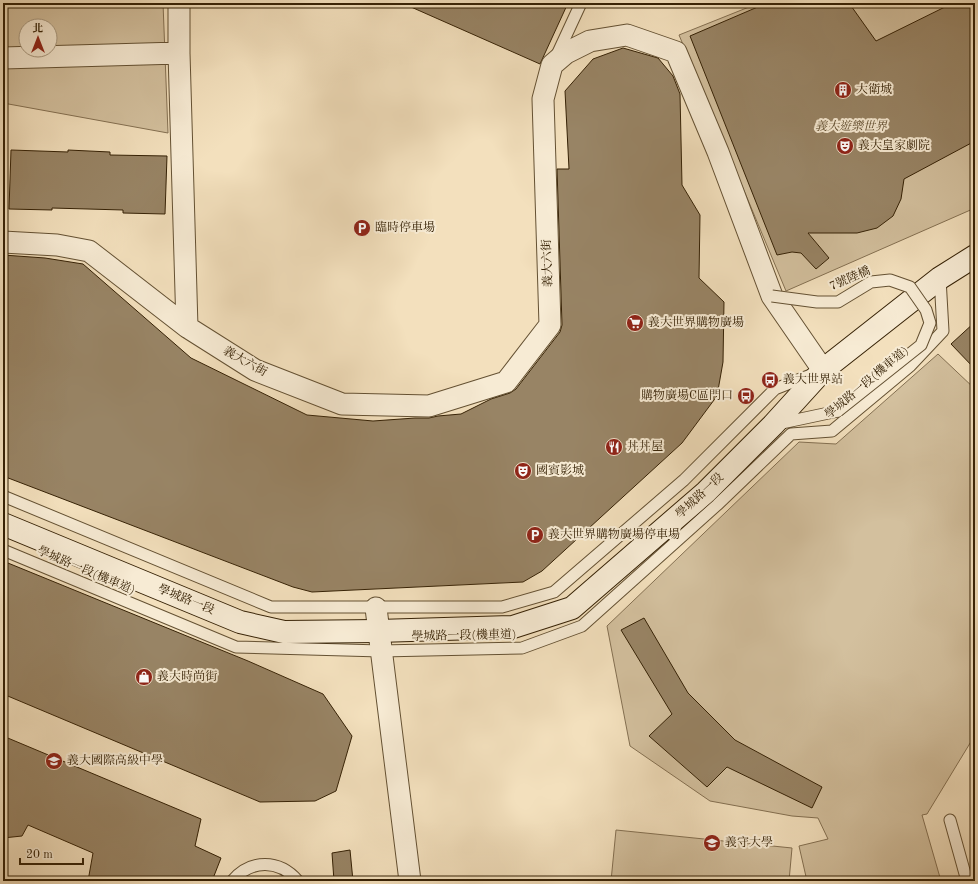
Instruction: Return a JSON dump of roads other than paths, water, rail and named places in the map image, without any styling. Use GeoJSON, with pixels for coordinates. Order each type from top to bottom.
{"type":"FeatureCollection","features":[{"type":"Feature","properties":{"kind":"main road","name":"學城路一段"},"geometry":{"type":"LineString","coordinates":[[3,524],[240,622],[284,632],[380,641],[513,627],[572,608],[706,492],[773,425],[823,370],[940,278],[975,256]]}},
{"type":"Feature","properties":{"kind":"street"},"geometry":{"type":"LineString","coordinates":[[179,3],[186,327]]}},
{"type":"Feature","properties":{"kind":"street"},"geometry":{"type":"LineString","coordinates":[[552,65],[566,53],[590,41],[627,35],[676,52],[718,152],[772,296],[823,370]]}},
{"type":"Feature","properties":{"kind":"street"},"geometry":{"type":"LineString","coordinates":[[3,58],[179,53]]}},
{"type":"Feature","properties":{"kind":"street","name":"義大六街"},"geometry":{"type":"LineString","coordinates":[[3,242],[57,245],[89,251],[186,327],[255,370],[342,404],[429,406],[506,382],[550,325],[543,100],[552,65]]}},
{"type":"Feature","properties":{"kind":"street"},"geometry":{"type":"LineString","coordinates":[[376,608],[410,881]]}},
{"type":"Feature","properties":{"kind":"lane"},"geometry":{"type":"LineString","coordinates":[[552,65],[581,3]]}},
{"type":"Feature","properties":{"kind":"lane","name":"學城路一段(機車道)"},"geometry":{"type":"LineString","coordinates":[[3,550],[236,647],[380,641],[522,648],[582,626],[717,505],[791,434],[832,431],[910,366],[943,332],[940,278]]}},
{"type":"Feature","properties":{"kind":"lane","name":"7號陸橋"},"geometry":{"type":"LineString","coordinates":[[772,296],[817,302],[838,302],[871,282],[890,280],[910,287],[926,310],[930,323],[921,345],[838,410],[773,425]]}},
{"type":"Feature","properties":{"kind":"lane"},"geometry":{"type":"LineString","coordinates":[[3,496],[271,607],[502,607],[554,592],[684,480],[775,389],[823,370]]}},
{"type":"Feature","properties":{"kind":"lane"},"geometry":{"type":"LineString","coordinates":[[950,820],[967,881]]}},
{"type":"Feature","properties":{"kind":"lane"},"geometry":{"type":"LineString","coordinates":[[232,881],[239,873],[252,866],[266,864],[280,867],[292,874],[298,881]]}},
{"type":"Feature","properties":{"kind":"place","name":"大衛城"},"geometry":{"type":"Point","coordinates":[843,90]}},
{"type":"Feature","properties":{"kind":"place","name":"義大皇家劇院"},"geometry":{"type":"Point","coordinates":[845,146]}},
{"type":"Feature","properties":{"kind":"place","name":"臨時停車場"},"geometry":{"type":"Point","coordinates":[362,228]}},
{"type":"Feature","properties":{"kind":"place","name":"義大世界購物廣場"},"geometry":{"type":"Point","coordinates":[635,323]}},
{"type":"Feature","properties":{"kind":"place","name":"義大世界站"},"geometry":{"type":"Point","coordinates":[770,380]}},
{"type":"Feature","properties":{"kind":"place","name":"購物廣場C區門口"},"geometry":{"type":"Point","coordinates":[746,396]}},
{"type":"Feature","properties":{"kind":"place","name":"丼丼屋"},"geometry":{"type":"Point","coordinates":[614,447]}},
{"type":"Feature","properties":{"kind":"place","name":"國賓影城"},"geometry":{"type":"Point","coordinates":[523,471]}},
{"type":"Feature","properties":{"kind":"place","name":"義大世界購物廣場停車場"},"geometry":{"type":"Point","coordinates":[535,535]}},
{"type":"Feature","properties":{"kind":"place","name":"義大時尚街"},"geometry":{"type":"Point","coordinates":[144,677]}},
{"type":"Feature","properties":{"kind":"place","name":"義大國際高級中學"},"geometry":{"type":"Point","coordinates":[54,761]}},
{"type":"Feature","properties":{"kind":"place","name":"義守大學"},"geometry":{"type":"Point","coordinates":[712,843]}},
{"type":"Feature","properties":{"kind":"park label","name":"義大遊樂世界"},"geometry":{"type":"Point","coordinates":[851,127]}}]}
